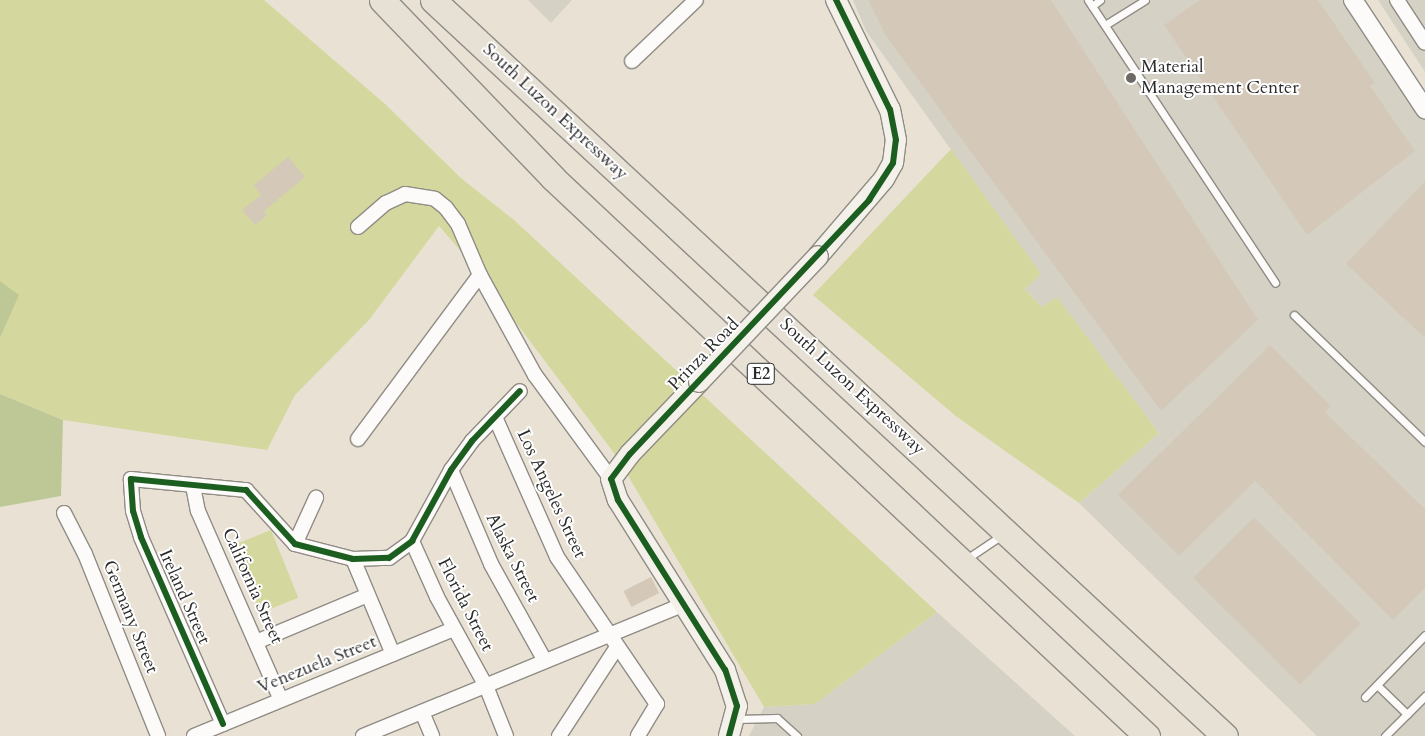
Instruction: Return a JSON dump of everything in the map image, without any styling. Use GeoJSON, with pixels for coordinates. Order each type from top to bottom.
{"type":"FeatureCollection","features":[{"type":"Feature","properties":{"kind":"highway","name":"South Luzon Expressway"},"geometry":{"type":"LineString","coordinates":[[433,0],[1225,736]]}},
{"type":"Feature","properties":{"kind":"highway","name":"E2"},"geometry":{"type":"LineString","coordinates":[[383,1],[553,178],[1147,736]]}},
{"type":"Feature","properties":{"kind":"main road","name":"Prinza Road"},"geometry":{"type":"LineString","coordinates":[[611,479],[630,454],[818,256],[884,179],[893,163],[896,140],[890,110],[836,0]]}},
{"type":"Feature","properties":{"kind":"main road"},"geometry":{"type":"LineString","coordinates":[[611,479],[618,500],[682,605],[725,670],[737,706],[732,727]]}},
{"type":"Feature","properties":{"kind":"street"},"geometry":{"type":"LineString","coordinates":[[632,61],[696,0]]}},
{"type":"Feature","properties":{"kind":"street"},"geometry":{"type":"LineString","coordinates":[[1353,0],[1425,109]]}},
{"type":"Feature","properties":{"kind":"street"},"geometry":{"type":"LineString","coordinates":[[1397,0],[1425,43]]}},
{"type":"Feature","properties":{"kind":"street"},"geometry":{"type":"LineString","coordinates":[[358,226],[386,203],[405,194],[419,194],[435,199],[458,224],[480,275],[535,375],[611,479]]}},
{"type":"Feature","properties":{"kind":"street"},"geometry":{"type":"LineString","coordinates":[[358,439],[480,275]]}},
{"type":"Feature","properties":{"kind":"street"},"geometry":{"type":"LineString","coordinates":[[193,486],[246,490],[295,544],[353,559],[389,558],[412,542],[451,470],[495,417],[520,391]]}},
{"type":"Feature","properties":{"kind":"street","name":"Los Angeles Street"},"geometry":{"type":"LineString","coordinates":[[495,417],[556,557],[657,704],[638,736]]}},
{"type":"Feature","properties":{"kind":"street","name":"Alaska Street"},"geometry":{"type":"LineString","coordinates":[[451,470],[491,564],[545,661]]}},
{"type":"Feature","properties":{"kind":"street","name":"Ireland Street"},"geometry":{"type":"LineString","coordinates":[[193,486],[132,479],[133,511],[141,537],[223,724]]}},
{"type":"Feature","properties":{"kind":"street","name":"California Street"},"geometry":{"type":"LineString","coordinates":[[193,486],[198,511],[281,700]]}},
{"type":"Feature","properties":{"kind":"street"},"geometry":{"type":"LineString","coordinates":[[295,544],[316,498]]}},
{"type":"Feature","properties":{"kind":"street","name":"Germany Street"},"geometry":{"type":"LineString","coordinates":[[64,513],[85,554],[158,736]]}},
{"type":"Feature","properties":{"kind":"street","name":"Florida Street"},"geometry":{"type":"LineString","coordinates":[[412,542],[454,629],[486,686],[506,736]]}},
{"type":"Feature","properties":{"kind":"street"},"geometry":{"type":"LineString","coordinates":[[353,559],[393,654]]}},
{"type":"Feature","properties":{"kind":"street"},"geometry":{"type":"LineString","coordinates":[[256,642],[368,595]]}},
{"type":"Feature","properties":{"kind":"street"},"geometry":{"type":"LineString","coordinates":[[363,736],[682,605]]}},
{"type":"Feature","properties":{"kind":"street","name":"Venezuela Street"},"geometry":{"type":"LineString","coordinates":[[194,736],[454,629]]}},
{"type":"Feature","properties":{"kind":"street"},"geometry":{"type":"LineString","coordinates":[[559,736],[618,647]]}},
{"type":"Feature","properties":{"kind":"street"},"geometry":{"type":"LineString","coordinates":[[422,712],[432,736]]}},
{"type":"Feature","properties":{"kind":"lane"},"geometry":{"type":"LineString","coordinates":[[1100,0],[1090,3],[1274,283]]}},
{"type":"Feature","properties":{"kind":"lane"},"geometry":{"type":"LineString","coordinates":[[1105,26],[1145,0]]}},
{"type":"Feature","properties":{"kind":"lane"},"geometry":{"type":"LineString","coordinates":[[1294,315],[1425,442]]}},
{"type":"Feature","properties":{"kind":"lane"},"geometry":{"type":"LineString","coordinates":[[960,562],[977,554],[1006,532]]}},
{"type":"Feature","properties":{"kind":"lane"},"geometry":{"type":"LineString","coordinates":[[1365,698],[1425,635]]}},
{"type":"Feature","properties":{"kind":"lane"},"geometry":{"type":"LineString","coordinates":[[1377,684],[1407,714]]}},
{"type":"Feature","properties":{"kind":"lane"},"geometry":{"type":"LineString","coordinates":[[1386,736],[1425,696]]}},
{"type":"Feature","properties":{"kind":"lane"},"geometry":{"type":"LineString","coordinates":[[732,727],[777,718],[796,736]]}},
{"type":"Feature","properties":{"kind":"shaded area"},"geometry":{"type":"Polygon","coordinates":[[[528,0],[572,0],[551,23],[528,0]]]}},
{"type":"Feature","properties":{"kind":"shaded area"},"geometry":{"type":"Polygon","coordinates":[[[853,0],[1349,0],[1425,115],[1425,736],[1317,736],[1079,503],[1159,433],[1057,298],[1042,307],[1025,289],[1040,274],[866,31],[853,0]]]}},
{"type":"Feature","properties":{"kind":"shaded area"},"geometry":{"type":"Polygon","coordinates":[[[1378,0],[1425,0],[1425,72],[1378,0]]]}},
{"type":"Feature","properties":{"kind":"shaded area"},"geometry":{"type":"Polygon","coordinates":[[[937,612],[1075,736],[749,736],[764,707],[815,704],[937,612]]]}},
{"type":"Feature","properties":{"kind":"green space"},"geometry":{"type":"Polygon","coordinates":[[[0,0],[264,0],[384,103],[462,179],[514,220],[937,612],[815,704],[764,707],[617,457],[472,264],[439,226],[369,320],[295,395],[267,450],[63,420],[0,394],[0,338],[18,295],[0,281],[0,0]]]}},
{"type":"Feature","properties":{"kind":"green space"},"geometry":{"type":"Polygon","coordinates":[[[951,149],[1041,274],[1025,289],[1042,307],[1057,297],[1159,433],[1079,503],[957,417],[813,295],[951,149]]]}},
{"type":"Feature","properties":{"kind":"green space"},"geometry":{"type":"Polygon","coordinates":[[[0,281],[19,295],[0,338],[0,281]]]}},
{"type":"Feature","properties":{"kind":"green space"},"geometry":{"type":"Polygon","coordinates":[[[0,394],[63,420],[61,496],[0,507],[0,394]]]}},
{"type":"Feature","properties":{"kind":"green space"},"geometry":{"type":"Polygon","coordinates":[[[271,530],[298,598],[260,613],[233,545],[271,530]]]}},
{"type":"Feature","properties":{"kind":"building"},"geometry":{"type":"Polygon","coordinates":[[[868,0],[1051,0],[1258,320],[1161,411],[886,36],[868,0]]]}},
{"type":"Feature","properties":{"kind":"building"},"geometry":{"type":"Polygon","coordinates":[[[1200,0],[1318,0],[1375,83],[1370,86],[1415,151],[1307,235],[1164,25],[1200,0]]]}},
{"type":"Feature","properties":{"kind":"building"},"geometry":{"type":"Polygon","coordinates":[[[288,157],[305,177],[264,211],[267,215],[255,225],[242,210],[261,195],[254,185],[288,157]]]}},
{"type":"Feature","properties":{"kind":"building"},"geometry":{"type":"Polygon","coordinates":[[[1425,181],[1425,338],[1346,264],[1425,181]]]}},
{"type":"Feature","properties":{"kind":"building"},"geometry":{"type":"Polygon","coordinates":[[[1270,345],[1331,406],[1325,412],[1425,509],[1425,588],[1393,620],[1255,481],[1179,556],[1118,495],[1270,345]]]}},
{"type":"Feature","properties":{"kind":"building"},"geometry":{"type":"Polygon","coordinates":[[[1254,517],[1361,624],[1300,685],[1193,578],[1254,517]]]}},
{"type":"Feature","properties":{"kind":"building"},"geometry":{"type":"Polygon","coordinates":[[[651,577],[659,593],[632,607],[623,591],[651,577]]]}},
{"type":"Feature","properties":{"kind":"cycle path"},"geometry":{"type":"LineString","coordinates":[[729,736],[737,706],[725,670],[618,500],[611,479],[630,454],[869,200],[893,163],[896,140],[890,110],[836,0]]}},
{"type":"Feature","properties":{"kind":"cycle path"},"geometry":{"type":"LineString","coordinates":[[223,724],[141,537],[133,511],[131,479],[246,490],[295,544],[353,559],[389,558],[412,541],[451,470],[472,441],[520,391]]}},
{"type":"Feature","properties":{"kind":"place","name":"Material Management Center"},"geometry":{"type":"Point","coordinates":[1131,78]}}]}
